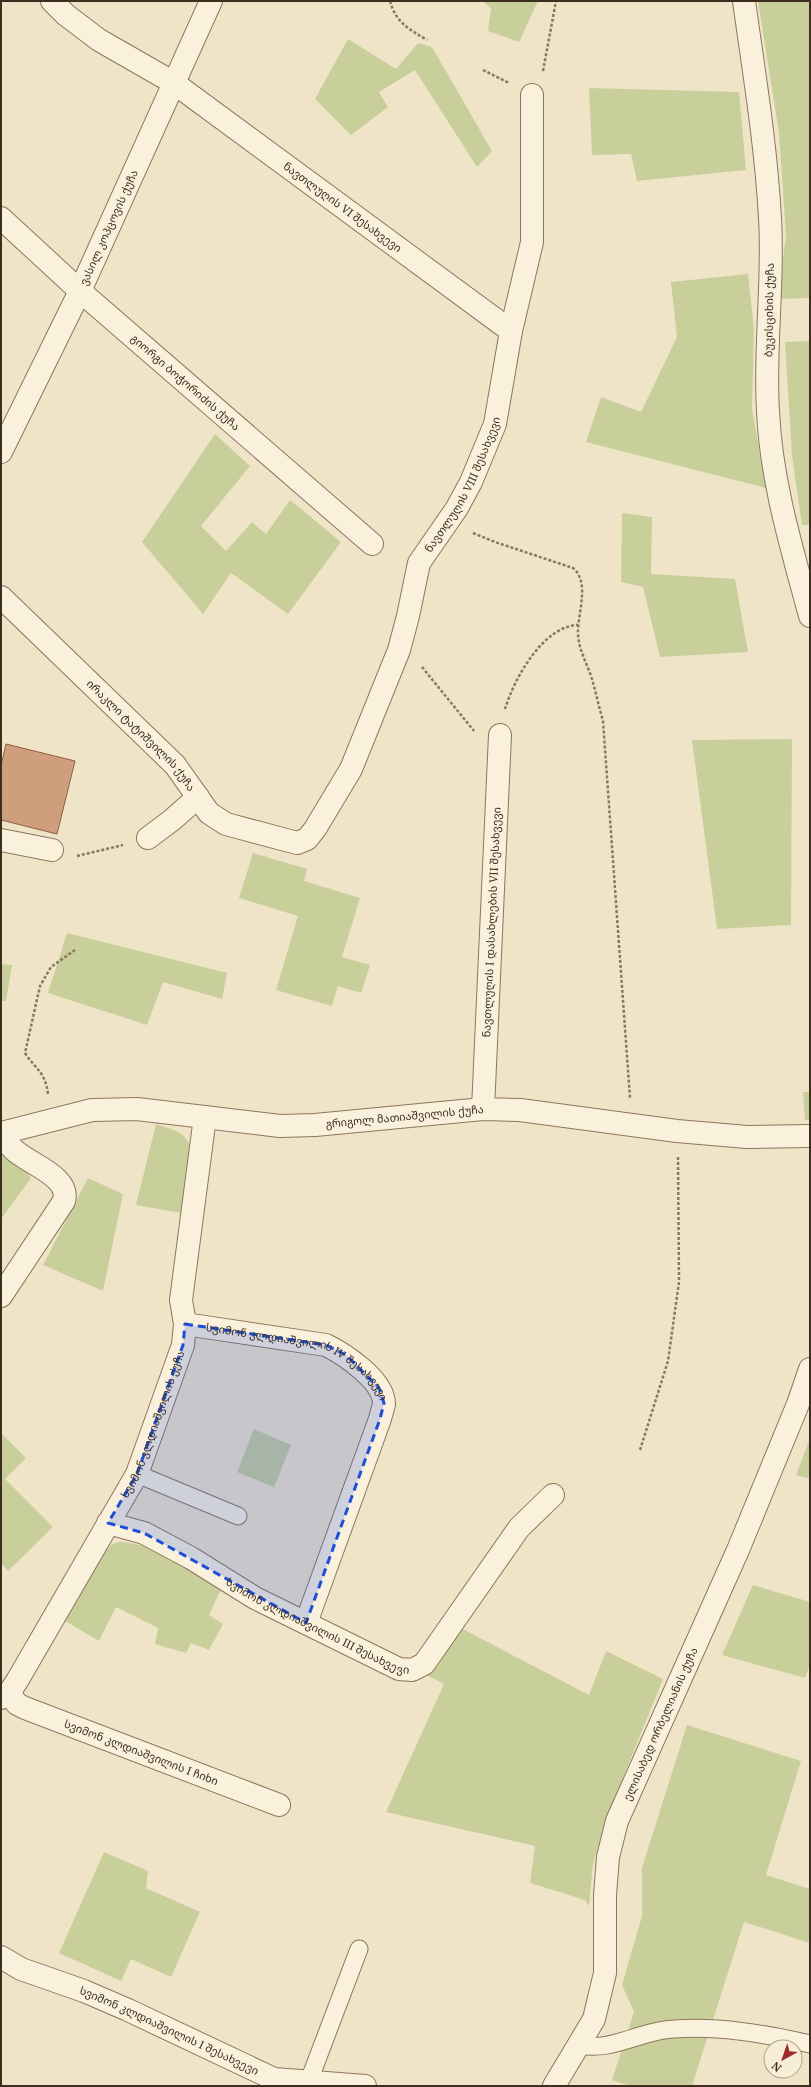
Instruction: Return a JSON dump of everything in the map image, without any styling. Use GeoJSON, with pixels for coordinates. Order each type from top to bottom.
{"type":"FeatureCollection","features":[{"type":"Feature","properties":{"kind":"street","name":"ნავთლუღის VI შესახვევი"},"geometry":{"type":"LineString","coordinates":[[52,1],[66,15],[98,40],[174,83],[511,332]]}},
{"type":"Feature","properties":{"kind":"street","name":"ვასილ კოპცოვის ქუჩა"},"geometry":{"type":"LineString","coordinates":[[1,452],[80,291],[211,1]]}},
{"type":"Feature","properties":{"kind":"street","name":"ბუკისციხის ქუჩა"},"geometry":{"type":"LineString","coordinates":[[744,1],[757,95],[770,219],[768,411],[774,464],[788,532],[810,616]]}},
{"type":"Feature","properties":{"kind":"street","name":"ნავთლუღის VIII შესახვევი"},"geometry":{"type":"LineString","coordinates":[[297,843],[307,839],[315,829],[351,769],[401,641],[419,563],[450,518],[472,482],[495,424],[511,332],[532,242],[532,95]]}},
{"type":"Feature","properties":{"kind":"street","name":"გიორგი ბოჭორიძის ქუჩა"},"geometry":{"type":"LineString","coordinates":[[1,218],[80,291],[372,544]]}},
{"type":"Feature","properties":{"kind":"street","name":"ირაკლი ტატიშვილის ქუჩა"},"geometry":{"type":"LineString","coordinates":[[1,597],[175,764],[209,814],[226,824],[297,843]]}},
{"type":"Feature","properties":{"kind":"street","name":"ნავთლუღის I დასახლების VII შესახვევი"},"geometry":{"type":"LineString","coordinates":[[483,1109],[500,743]]}},
{"type":"Feature","properties":{"kind":"street"},"geometry":{"type":"LineString","coordinates":[[148,838],[172,820],[198,797]]}},
{"type":"Feature","properties":{"kind":"street"},"geometry":{"type":"LineString","coordinates":[[1,840],[52,850]]}},
{"type":"Feature","properties":{"kind":"street","name":"გრიგოლ მათიაშვილის ქუჩა"},"geometry":{"type":"LineString","coordinates":[[3,1133],[92,1110],[137,1109],[280,1126],[315,1125],[483,1109],[520,1110],[677,1131],[747,1137],[810,1136]]}},
{"type":"Feature","properties":{"kind":"street","name":"სვიმონ კლდიაშვილის ქუჩა"},"geometry":{"type":"LineString","coordinates":[[5,1696],[137,1474],[183,1345],[185,1324],[181,1300],[205,1117]]}},
{"type":"Feature","properties":{"kind":"street"},"geometry":{"type":"LineString","coordinates":[[1,1296],[64,1201],[66,1194],[63,1186],[55,1178],[14,1150],[8,1144],[3,1133]]}},
{"type":"Feature","properties":{"kind":"street","name":"სვიმონ კლდიაშვილის IV შესახვევი"},"geometry":{"type":"LineString","coordinates":[[185,1324],[326,1345],[346,1355],[379,1388],[384,1403],[380,1419],[306,1624]]}},
{"type":"Feature","properties":{"kind":"street","name":"ელისაბედ ორბელიანის ქუჩა"},"geometry":{"type":"LineString","coordinates":[[554,2086],[580,2045],[594,2019],[605,1973],[605,1895],[608,1857],[617,1821],[738,1550],[798,1404],[810,1368]]}},
{"type":"Feature","properties":{"kind":"street","name":"სვიმონ კლდიაშვილის III შესახვევი"},"geometry":{"type":"LineString","coordinates":[[108,1523],[144,1533],[190,1558],[255,1598],[399,1669],[412,1670],[424,1664],[519,1528],[553,1495]]}},
{"type":"Feature","properties":{"kind":"street","name":"სვიმონ კლდიაშვილის I ჩიხი"},"geometry":{"type":"LineString","coordinates":[[5,1696],[16,1704],[25,1708],[279,1805]]}},
{"type":"Feature","properties":{"kind":"street","name":"სვიმონ კლდიაშვილის I შესახვევი"},"geometry":{"type":"LineString","coordinates":[[1,1957],[21,1969],[84,1991],[128,2010],[274,2079],[308,2084],[327,2082],[365,2086]]}},
{"type":"Feature","properties":{"kind":"lane"},"geometry":{"type":"LineString","coordinates":[[137,1474],[238,1516]]}},
{"type":"Feature","properties":{"kind":"lane"},"geometry":{"type":"LineString","coordinates":[[308,2084],[359,1949]]}},
{"type":"Feature","properties":{"kind":"lane"},"geometry":{"type":"LineString","coordinates":[[580,2045],[603,2047],[642,2034],[674,2029],[765,2033],[810,2044]]}},
{"type":"Feature","properties":{"kind":"path"},"geometry":{"type":"LineString","coordinates":[[390,1],[393,13],[405,26],[427,40]]}},
{"type":"Feature","properties":{"kind":"path"},"geometry":{"type":"LineString","coordinates":[[483,70],[532,95],[542,78],[556,1]]}},
{"type":"Feature","properties":{"kind":"path"},"geometry":{"type":"LineString","coordinates":[[450,518],[475,534],[573,568],[580,573],[583,584],[578,625],[580,650],[592,679],[603,721],[632,1124]]}},
{"type":"Feature","properties":{"kind":"path"},"geometry":{"type":"LineString","coordinates":[[401,641],[474,732],[491,748],[500,743],[502,715],[519,676],[548,638],[560,628],[578,625]]}},
{"type":"Feature","properties":{"kind":"path"},"geometry":{"type":"LineString","coordinates":[[52,850],[66,855],[82,856],[148,838]]}},
{"type":"Feature","properties":{"kind":"path"},"geometry":{"type":"LineString","coordinates":[[52,1121],[45,1081],[41,1071],[30,1062],[25,1053],[40,986],[51,967],[75,950]]}},
{"type":"Feature","properties":{"kind":"path"},"geometry":{"type":"LineString","coordinates":[[640,1450],[668,1361],[679,1282],[677,1131]]}},
{"type":"Feature","properties":{"kind":"highlighted area"},"geometry":{"type":"Polygon","coordinates":[[[185,1324],[326,1345],[346,1355],[379,1388],[384,1403],[380,1419],[306,1623],[144,1533],[108,1523],[137,1474],[183,1345],[185,1324]]]}},
{"type":"Feature","properties":{"kind":"green space"},"geometry":{"type":"Polygon","coordinates":[[[482,1],[538,1],[519,42],[488,31],[491,8],[482,1]]]}},
{"type":"Feature","properties":{"kind":"green space"},"geometry":{"type":"Polygon","coordinates":[[[758,1],[810,1],[810,298],[778,299],[786,235],[779,133],[758,1]]]}},
{"type":"Feature","properties":{"kind":"green space"},"geometry":{"type":"Polygon","coordinates":[[[348,39],[396,69],[418,43],[432,47],[492,151],[477,167],[415,70],[379,92],[388,107],[351,135],[315,99],[348,39]]]}},
{"type":"Feature","properties":{"kind":"green space"},"geometry":{"type":"Polygon","coordinates":[[[589,88],[739,92],[746,170],[637,181],[631,154],[592,155],[589,88]]]}},
{"type":"Feature","properties":{"kind":"green space"},"geometry":{"type":"Polygon","coordinates":[[[748,274],[754,329],[752,409],[766,488],[586,442],[601,397],[641,412],[677,337],[671,282],[748,274]]]}},
{"type":"Feature","properties":{"kind":"green space"},"geometry":{"type":"Polygon","coordinates":[[[810,341],[810,525],[802,525],[792,456],[785,342],[810,341]]]}},
{"type":"Feature","properties":{"kind":"green space"},"geometry":{"type":"Polygon","coordinates":[[[215,434],[250,466],[201,526],[226,551],[252,522],[266,534],[290,500],[341,542],[288,614],[231,573],[203,614],[142,542],[215,434]]]}},
{"type":"Feature","properties":{"kind":"green space"},"geometry":{"type":"Polygon","coordinates":[[[622,513],[652,517],[651,574],[735,579],[748,652],[660,657],[643,587],[621,582],[622,513]]]}},
{"type":"Feature","properties":{"kind":"green space"},"geometry":{"type":"Polygon","coordinates":[[[792,739],[791,925],[717,929],[692,740],[792,739]]]}},
{"type":"Feature","properties":{"kind":"green space"},"geometry":{"type":"Polygon","coordinates":[[[253,853],[307,869],[304,881],[360,898],[342,957],[370,965],[361,993],[338,986],[332,1006],[276,990],[298,916],[239,898],[253,853]]]}},
{"type":"Feature","properties":{"kind":"green space"},"geometry":{"type":"Polygon","coordinates":[[[67,933],[227,973],[222,999],[163,982],[147,1025],[48,993],[67,933]]]}},
{"type":"Feature","properties":{"kind":"green space"},"geometry":{"type":"Polygon","coordinates":[[[1,964],[12,965],[6,1001],[1,1001],[1,964]]]}},
{"type":"Feature","properties":{"kind":"green space"},"geometry":{"type":"Polygon","coordinates":[[[803,1092],[810,1092],[810,1120],[805,1120],[803,1092]]]}},
{"type":"Feature","properties":{"kind":"green space"},"geometry":{"type":"Polygon","coordinates":[[[156,1124],[180,1133],[187,1140],[191,1148],[193,1170],[187,1214],[136,1205],[156,1124]]]}},
{"type":"Feature","properties":{"kind":"green space"},"geometry":{"type":"Polygon","coordinates":[[[1,1148],[19,1161],[31,1178],[1,1219],[1,1148]]]}},
{"type":"Feature","properties":{"kind":"green space"},"geometry":{"type":"Polygon","coordinates":[[[88,1178],[123,1194],[103,1291],[43,1265],[88,1178]]]}},
{"type":"Feature","properties":{"kind":"green space"},"geometry":{"type":"Polygon","coordinates":[[[254,1429],[291,1445],[274,1487],[237,1472],[254,1429]]]}},
{"type":"Feature","properties":{"kind":"green space"},"geometry":{"type":"Polygon","coordinates":[[[1,1433],[26,1458],[5,1479],[53,1527],[8,1571],[1,1563],[1,1433]]]}},
{"type":"Feature","properties":{"kind":"green space"},"geometry":{"type":"Polygon","coordinates":[[[810,1438],[810,1479],[796,1475],[810,1438]]]}},
{"type":"Feature","properties":{"kind":"green space"},"geometry":{"type":"Polygon","coordinates":[[[119,1542],[132,1543],[159,1552],[223,1585],[209,1615],[223,1624],[209,1650],[191,1643],[186,1653],[155,1644],[158,1628],[116,1607],[99,1641],[65,1621],[104,1553],[112,1544],[119,1542]]]}},
{"type":"Feature","properties":{"kind":"green space"},"geometry":{"type":"Polygon","coordinates":[[[753,1585],[810,1602],[810,1665],[805,1678],[722,1655],[753,1585]]]}},
{"type":"Feature","properties":{"kind":"green space"},"geometry":{"type":"Polygon","coordinates":[[[459,1627],[589,1695],[606,1651],[663,1679],[605,1822],[593,1864],[589,1906],[585,1900],[530,1883],[535,1846],[386,1812],[444,1684],[428,1676],[459,1627]]]}},
{"type":"Feature","properties":{"kind":"green space"},"geometry":{"type":"Polygon","coordinates":[[[687,1725],[801,1761],[766,1875],[810,1889],[810,1943],[744,1922],[692,2086],[631,2086],[612,2080],[634,2012],[622,1985],[642,1916],[642,1868],[687,1725]]]}},
{"type":"Feature","properties":{"kind":"green space"},"geometry":{"type":"Polygon","coordinates":[[[104,1852],[148,1871],[146,1888],[200,1912],[171,1977],[131,1959],[121,1981],[59,1953],[104,1852]]]}},
{"type":"Feature","properties":{"kind":"building"},"geometry":{"type":"Polygon","coordinates":[[[6,744],[75,761],[57,834],[1,820],[1,766],[6,744]]]}}]}
